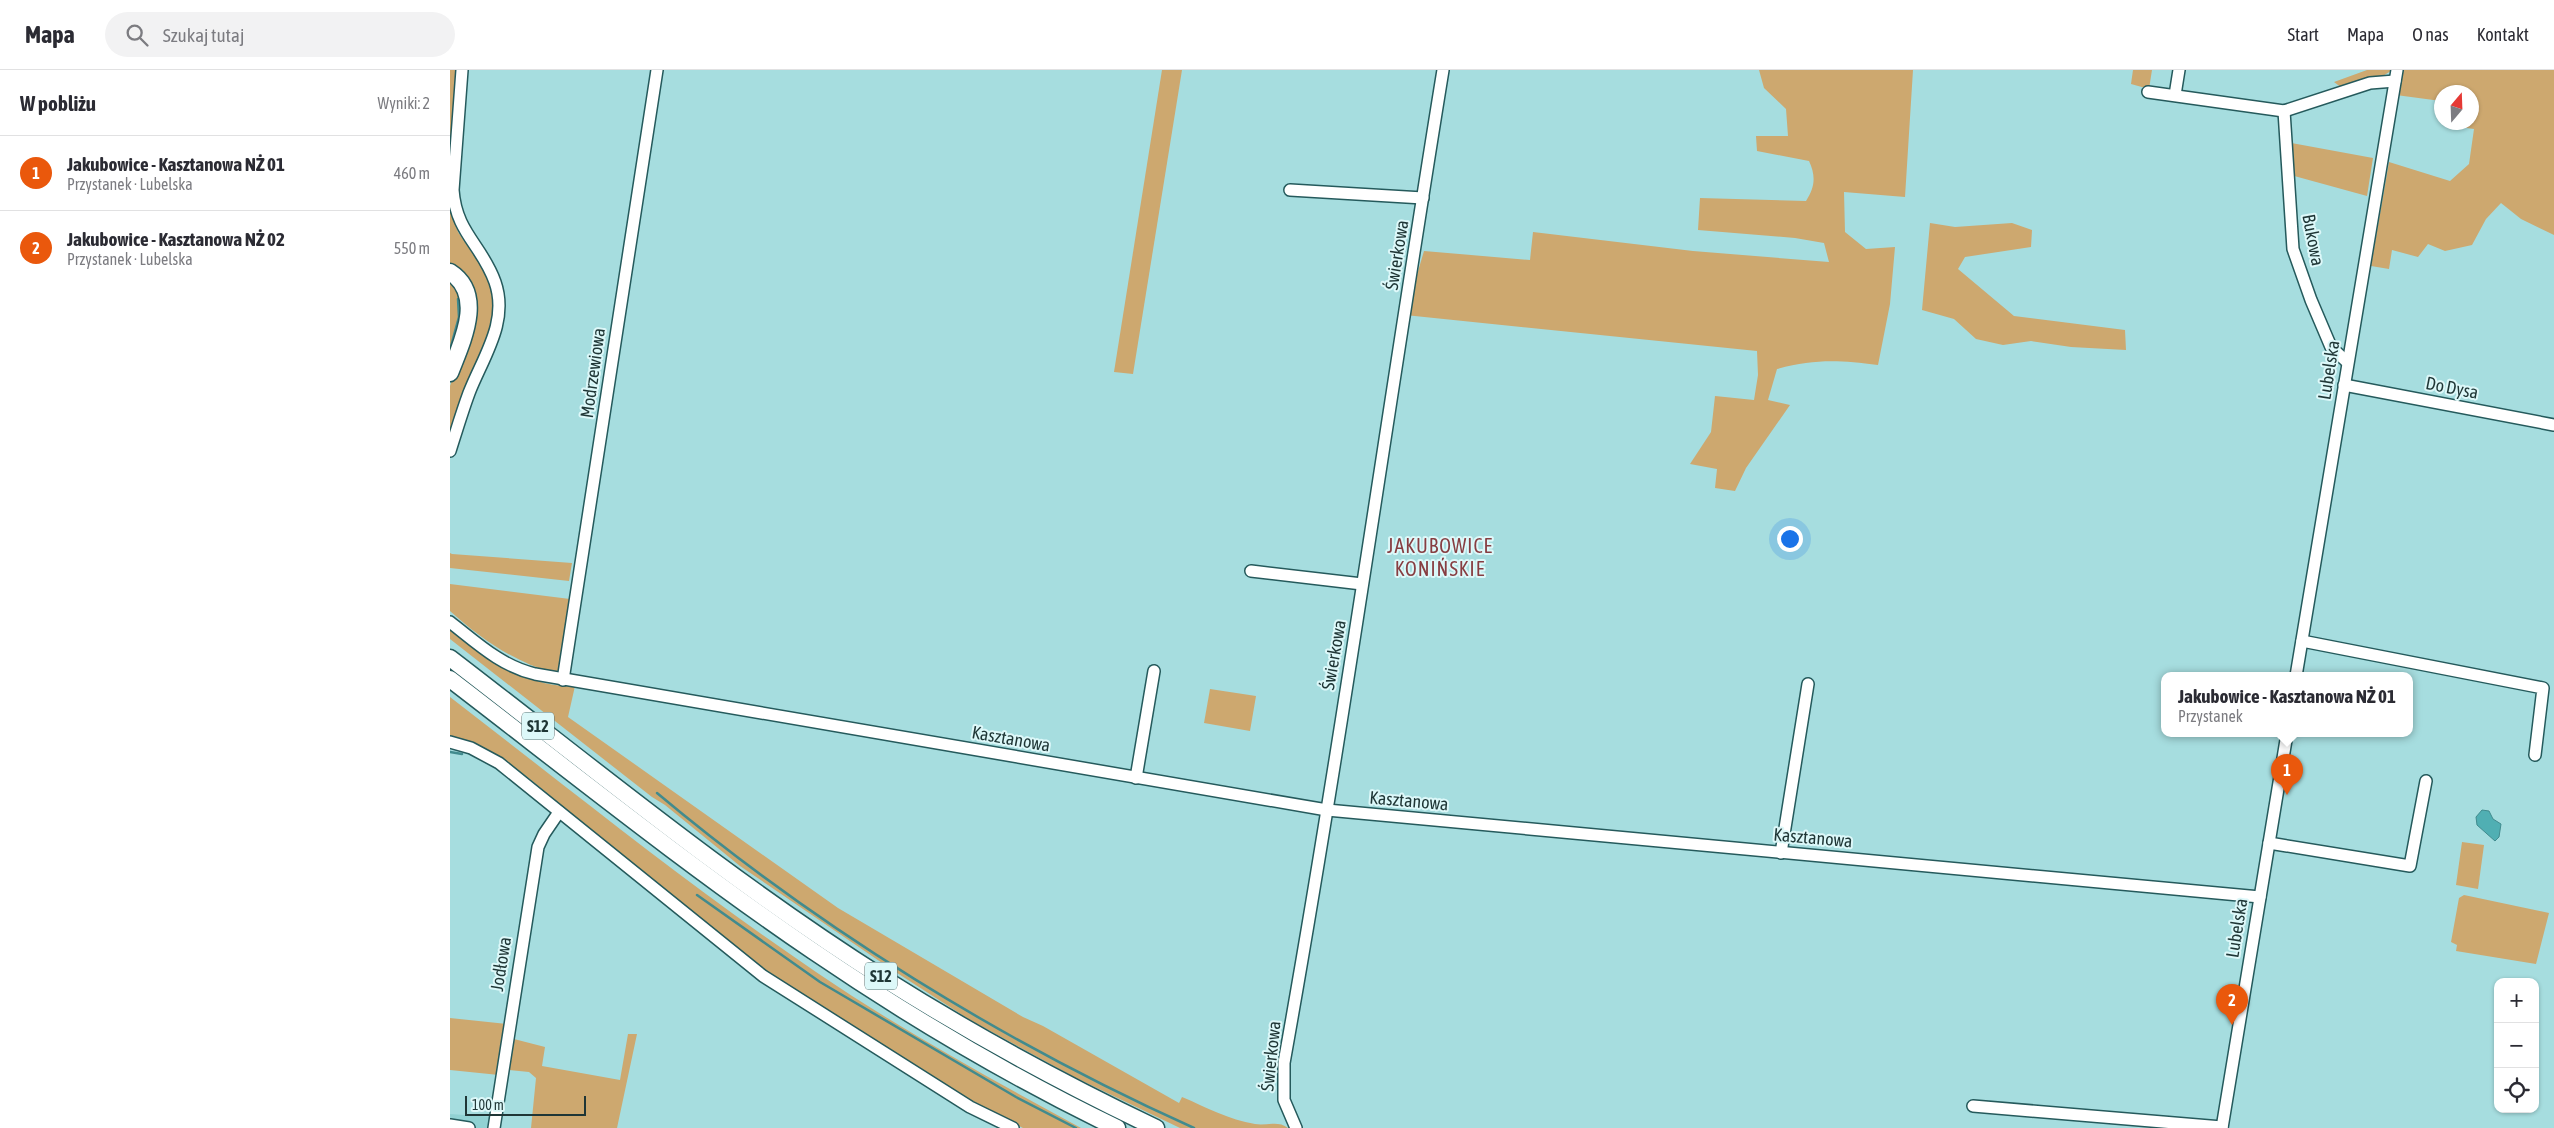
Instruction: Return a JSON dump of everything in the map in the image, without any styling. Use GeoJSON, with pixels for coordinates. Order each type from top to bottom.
{"type":"FeatureCollection","features":[{"type":"Feature","properties":{"kind":"highway"},"geometry":{"type":"LineString","coordinates":[[450,272],[465,291],[469,311],[464,335],[450,373]]}},
{"type":"Feature","properties":{"kind":"highway","name":"S12"},"geometry":{"type":"LineString","coordinates":[[450,658],[733,874],[851,957],[1004,1049],[1156,1128]]}},
{"type":"Feature","properties":{"kind":"highway","name":"S12"},"geometry":{"type":"LineString","coordinates":[[453,683],[689,862],[812,951],[946,1036],[1117,1128]]}},
{"type":"Feature","properties":{"kind":"street"},"geometry":{"type":"LineString","coordinates":[[450,451],[470,393],[491,345],[499,308],[498,294],[492,274],[466,234],[454,207],[454,180],[462,70]]}},
{"type":"Feature","properties":{"kind":"street","name":"Modrzewiowa"},"geometry":{"type":"LineString","coordinates":[[563,680],[657,70]]}},
{"type":"Feature","properties":{"kind":"street","name":"Świerkowa"},"geometry":{"type":"LineString","coordinates":[[1296,1128],[1284,1100],[1284,1063],[1327,810],[1341,710],[1357,634],[1362,584],[1443,70]]}},
{"type":"Feature","properties":{"kind":"street"},"geometry":{"type":"LineString","coordinates":[[2175,95],[2179,70]]}},
{"type":"Feature","properties":{"kind":"street"},"geometry":{"type":"LineString","coordinates":[[2148,92],[2284,111],[2396,75]]}},
{"type":"Feature","properties":{"kind":"street","name":"Lubelska"},"geometry":{"type":"LineString","coordinates":[[2297,672],[2396,75]]}},
{"type":"Feature","properties":{"kind":"street","name":"Bukowa"},"geometry":{"type":"LineString","coordinates":[[2284,111],[2293,249],[2311,300],[2331,347],[2347,362]]}},
{"type":"Feature","properties":{"kind":"street","name":"Świerkowa"},"geometry":{"type":"LineString","coordinates":[[1290,190],[1423,198]]}},
{"type":"Feature","properties":{"kind":"street","name":"Do Dysa"},"geometry":{"type":"LineString","coordinates":[[2344,385],[2554,425]]}},
{"type":"Feature","properties":{"kind":"street"},"geometry":{"type":"LineString","coordinates":[[1251,570],[1362,584]]}},
{"type":"Feature","properties":{"kind":"street","name":"Kasztanowa"},"geometry":{"type":"LineString","coordinates":[[450,622],[505,663],[524,672],[1327,810],[2260,897]]}},
{"type":"Feature","properties":{"kind":"street"},"geometry":{"type":"LineString","coordinates":[[2302,641],[2543,688],[2535,755]]}},
{"type":"Feature","properties":{"kind":"street"},"geometry":{"type":"LineString","coordinates":[[1136,778],[1154,671]]}},
{"type":"Feature","properties":{"kind":"street"},"geometry":{"type":"LineString","coordinates":[[1782,853],[1808,684]]}},
{"type":"Feature","properties":{"kind":"street","name":"Lubelska"},"geometry":{"type":"LineString","coordinates":[[2222,1127],[2287,737]]}},
{"type":"Feature","properties":{"kind":"street"},"geometry":{"type":"LineString","coordinates":[[450,742],[488,756],[763,976],[970,1107],[1013,1128]]}},
{"type":"Feature","properties":{"kind":"street"},"geometry":{"type":"LineString","coordinates":[[2269,843],[2410,866],[2426,781]]}},
{"type":"Feature","properties":{"kind":"street","name":"Jodłowa"},"geometry":{"type":"LineString","coordinates":[[494,1128],[538,847],[544,834],[559,812]]}},
{"type":"Feature","properties":{"kind":"street"},"geometry":{"type":"LineString","coordinates":[[1973,1106],[2222,1127]]}},
{"type":"Feature","properties":{"kind":"street"},"geometry":{"type":"LineString","coordinates":[[450,1125],[469,1128]]}},
{"type":"Feature","properties":{"kind":"shaded area"},"geometry":{"type":"Polygon","coordinates":[[[450,70],[458,70],[450,193],[450,70]]]}},
{"type":"Feature","properties":{"kind":"shaded area"},"geometry":{"type":"Polygon","coordinates":[[[1162,70],[1182,70],[1133,374],[1114,372],[1162,70]]]}},
{"type":"Feature","properties":{"kind":"shaded area"},"geometry":{"type":"Polygon","coordinates":[[[1759,70],[1913,70],[1905,197],[1844,192],[1845,232],[1866,249],[1895,247],[1890,304],[1878,365],[1827,361],[1803,363],[1777,369],[1768,400],[1790,405],[1746,468],[1735,491],[1715,488],[1717,469],[1690,464],[1711,432],[1715,396],[1754,400],[1758,375],[1757,351],[1405,315],[1424,251],[1530,260],[1533,232],[1693,251],[1829,262],[1824,243],[1795,238],[1698,230],[1700,198],[1806,201],[1811,191],[1814,177],[1809,161],[1757,151],[1756,136],[1788,136],[1786,109],[1764,88],[1759,70]]]}},
{"type":"Feature","properties":{"kind":"shaded area"},"geometry":{"type":"Polygon","coordinates":[[[2133,70],[2152,70],[2149,89],[2131,84],[2133,70]]]}},
{"type":"Feature","properties":{"kind":"shaded area"},"geometry":{"type":"Polygon","coordinates":[[[2367,70],[2554,70],[2554,235],[2521,219],[2501,203],[2486,219],[2472,245],[2445,251],[2428,244],[2418,257],[2392,250],[2389,269],[2371,266],[2389,162],[2450,181],[2469,164],[2474,130],[2479,130],[2479,85],[2434,85],[2434,100],[2396,95],[2391,71],[2381,77],[2342,88],[2334,82],[2367,70]]]}},
{"type":"Feature","properties":{"kind":"shaded area"},"geometry":{"type":"Polygon","coordinates":[[[2286,142],[2373,158],[2367,196],[2287,174],[2286,142]]]}},
{"type":"Feature","properties":{"kind":"shaded area"},"geometry":{"type":"Polygon","coordinates":[[[450,209],[458,232],[484,270],[494,294],[493,325],[450,439],[450,386],[472,321],[450,266],[450,209]]]}},
{"type":"Feature","properties":{"kind":"shaded area"},"geometry":{"type":"Polygon","coordinates":[[[1930,223],[1955,227],[2012,223],[2032,230],[2031,247],[1965,257],[1958,269],[2014,316],[2125,330],[2126,350],[2071,347],[2031,341],[2003,345],[1976,339],[1954,319],[1922,310],[1930,223]]]}},
{"type":"Feature","properties":{"kind":"shaded area"},"geometry":{"type":"Polygon","coordinates":[[[450,278],[461,298],[462,319],[450,362],[450,278]]]}},
{"type":"Feature","properties":{"kind":"shaded area"},"geometry":{"type":"Polygon","coordinates":[[[450,553],[572,563],[569,581],[450,568],[450,553]]]}},
{"type":"Feature","properties":{"kind":"shaded area"},"geometry":{"type":"Polygon","coordinates":[[[450,584],[570,599],[560,669],[553,673],[524,662],[498,648],[474,631],[450,611],[450,584]]]}},
{"type":"Feature","properties":{"kind":"shaded area"},"geometry":{"type":"Polygon","coordinates":[[[450,629],[493,659],[524,676],[540,682],[575,686],[568,717],[838,908],[1023,1017],[1043,1026],[1179,1103],[1182,1097],[1236,1120],[1255,1124],[1280,1124],[1288,1128],[1180,1128],[1074,1077],[970,1020],[891,969],[740,866],[665,805],[652,797],[450,639],[450,629]]]}},
{"type":"Feature","properties":{"kind":"shaded area"},"geometry":{"type":"Polygon","coordinates":[[[1210,689],[1256,696],[1250,731],[1204,723],[1210,689]]]}},
{"type":"Feature","properties":{"kind":"shaded area"},"geometry":{"type":"Polygon","coordinates":[[[450,697],[677,872],[769,940],[913,1034],[1081,1128],[1023,1128],[944,1085],[801,995],[681,906],[527,777],[490,752],[450,736],[450,697]]]}},
{"type":"Feature","properties":{"kind":"shaded area"},"geometry":{"type":"Polygon","coordinates":[[[2482,810],[2489,811],[2493,819],[2501,824],[2499,837],[2495,841],[2477,825],[2476,817],[2482,810]]]}},
{"type":"Feature","properties":{"kind":"shaded area"},"geometry":{"type":"Polygon","coordinates":[[[2462,842],[2484,845],[2478,889],[2456,885],[2462,842]]]}},
{"type":"Feature","properties":{"kind":"shaded area"},"geometry":{"type":"Polygon","coordinates":[[[2464,895],[2549,913],[2536,964],[2456,951],[2457,945],[2451,942],[2459,898],[2464,895]]]}},
{"type":"Feature","properties":{"kind":"shaded area"},"geometry":{"type":"Polygon","coordinates":[[[450,1018],[507,1024],[499,1075],[450,1070],[450,1018]]]}},
{"type":"Feature","properties":{"kind":"shaded area"},"geometry":{"type":"Polygon","coordinates":[[[628,1034],[637,1034],[617,1128],[531,1128],[536,1078],[529,1072],[509,1070],[514,1039],[545,1047],[542,1066],[620,1080],[628,1034]]]}},
{"type":"Feature","properties":{"kind":"shaded area"},"geometry":{"type":"Polygon","coordinates":[[[450,1114],[493,1117],[491,1128],[450,1128],[450,1114]]]}},
{"type":"Feature","properties":{"kind":"waterway"},"geometry":{"type":"LineString","coordinates":[[450,350],[459,317],[458,299]]}},
{"type":"Feature","properties":{"kind":"waterway"},"geometry":{"type":"LineString","coordinates":[[450,752],[462,754]]}},
{"type":"Feature","properties":{"kind":"waterway"},"geometry":{"type":"LineString","coordinates":[[657,793],[718,843],[782,890],[847,936],[914,979],[1052,1058],[1194,1128]]}},
{"type":"Feature","properties":{"kind":"waterway"},"geometry":{"type":"LineString","coordinates":[[697,895],[820,982],[1016,1097],[1076,1128]]}},
{"type":"Feature","properties":{"kind":"place","name":"Jakubowice - Kasztanowa NŻ 01"},"geometry":{"type":"Point","coordinates":[2287,795]}},
{"type":"Feature","properties":{"kind":"place","name":"Jakubowice - Kasztanowa NŻ 02"},"geometry":{"type":"Point","coordinates":[2232,1025]}},
{"type":"Feature","properties":{"kind":"district","name":"JAKUBOWICE KONIŃSKIE"},"geometry":{"type":"Point","coordinates":[1440,558]}}]}
